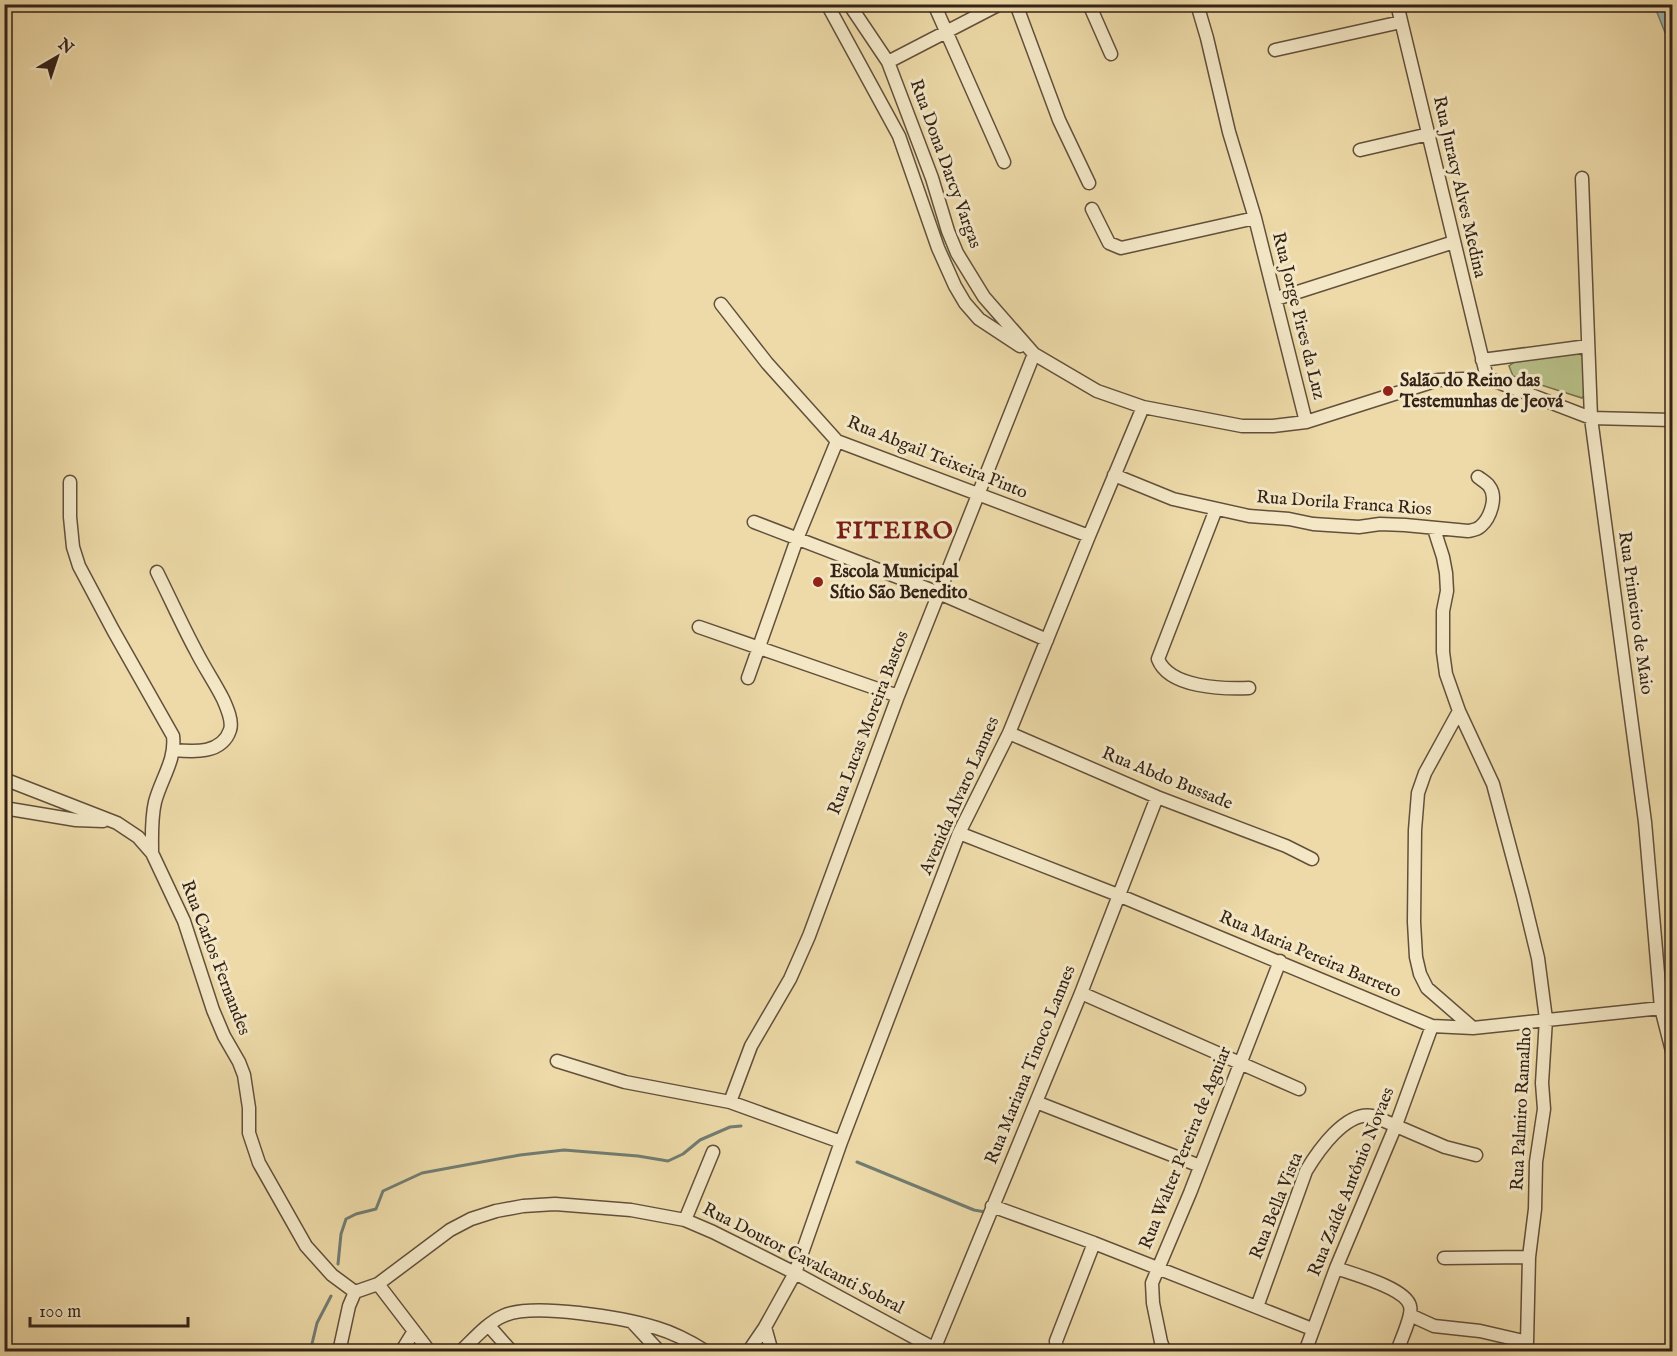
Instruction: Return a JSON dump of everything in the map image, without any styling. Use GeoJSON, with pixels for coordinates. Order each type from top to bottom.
{"type":"FeatureCollection","features":[{"type":"Feature","properties":{"kind":"street"},"geometry":{"type":"LineString","coordinates":[[827,4],[900,136],[938,248],[965,303],[988,326],[1034,354]]}},
{"type":"Feature","properties":{"kind":"street","name":"Rua Dona Darcy Vargas"},"geometry":{"type":"LineString","coordinates":[[849,4],[888,63],[932,178],[957,253],[984,297],[1006,325],[1034,354],[1097,391],[1143,407],[1242,426],[1273,426],[1306,422],[1438,380],[1487,378],[1591,418],[1672,420]]}},
{"type":"Feature","properties":{"kind":"street"},"geometry":{"type":"LineString","coordinates":[[934,4],[1004,162]]}},
{"type":"Feature","properties":{"kind":"street"},"geometry":{"type":"LineString","coordinates":[[888,63],[1000,4]]}},
{"type":"Feature","properties":{"kind":"street"},"geometry":{"type":"LineString","coordinates":[[1016,4],[1059,120],[1089,183]]}},
{"type":"Feature","properties":{"kind":"street"},"geometry":{"type":"LineString","coordinates":[[1089,4],[1111,54]]}},
{"type":"Feature","properties":{"kind":"street","name":"Rua Jorge Pires da Luz"},"geometry":{"type":"LineString","coordinates":[[1197,4],[1228,132],[1255,218],[1306,422]]}},
{"type":"Feature","properties":{"kind":"street","name":"Rua Juracy Alves Medina"},"geometry":{"type":"LineString","coordinates":[[1397,4],[1487,378]]}},
{"type":"Feature","properties":{"kind":"street"},"geometry":{"type":"LineString","coordinates":[[1275,50],[1401,22]]}},
{"type":"Feature","properties":{"kind":"street"},"geometry":{"type":"LineString","coordinates":[[1360,150],[1429,134]]}},
{"type":"Feature","properties":{"kind":"street","name":"Rua Primeiro de Maio"},"geometry":{"type":"LineString","coordinates":[[1582,178],[1591,418],[1645,822],[1661,1008],[1672,1051]]}},
{"type":"Feature","properties":{"kind":"street"},"geometry":{"type":"LineString","coordinates":[[1092,209],[1109,243],[1121,248],[1255,218]]}},
{"type":"Feature","properties":{"kind":"street"},"geometry":{"type":"LineString","coordinates":[[1276,299],[1454,242]]}},
{"type":"Feature","properties":{"kind":"street","name":"Rua Abgail Teixeira Pinto"},"geometry":{"type":"LineString","coordinates":[[721,304],[766,363],[837,441],[1089,536]]}},
{"type":"Feature","properties":{"kind":"street"},"geometry":{"type":"LineString","coordinates":[[1482,360],[1588,346]]}},
{"type":"Feature","properties":{"kind":"street","name":"Rua Lucas Moreira Bastos"},"geometry":{"type":"LineString","coordinates":[[730,1102],[751,1046],[785,988],[808,936],[898,696],[1034,354]]}},
{"type":"Feature","properties":{"kind":"street","name":"Avenida Alvaro Lannes"},"geometry":{"type":"LineString","coordinates":[[748,1352],[765,1328],[795,1273],[841,1142],[959,833],[1009,734],[1143,407]]}},
{"type":"Feature","properties":{"kind":"street"},"geometry":{"type":"LineString","coordinates":[[748,678],[797,538],[837,441]]}},
{"type":"Feature","properties":{"kind":"street","name":"Rua Dorila Franca Rios"},"geometry":{"type":"LineString","coordinates":[[1114,475],[1173,499],[1249,516],[1289,519],[1313,524],[1359,527],[1380,524],[1405,525],[1468,531],[1477,530],[1483,525],[1489,516],[1493,498],[1491,488],[1478,477]]}},
{"type":"Feature","properties":{"kind":"street"},"geometry":{"type":"LineString","coordinates":[[70,482],[73,548],[79,566],[173,736],[174,750],[199,751],[217,747],[231,729],[230,719],[223,699],[196,652],[157,572]]}},
{"type":"Feature","properties":{"kind":"street"},"geometry":{"type":"LineString","coordinates":[[1216,509],[1158,659],[1161,667],[1167,672],[1195,684],[1218,688],[1249,688]]}},
{"type":"Feature","properties":{"kind":"street"},"geometry":{"type":"LineString","coordinates":[[754,522],[939,593],[1047,640]]}},
{"type":"Feature","properties":{"kind":"street","name":"Rua Palmiro Ramalho"},"geometry":{"type":"LineString","coordinates":[[1410,1315],[1434,1326],[1480,1331],[1527,1342],[1529,1257],[1535,1209],[1536,1162],[1544,1109],[1542,1083],[1546,1019],[1535,948],[1524,896],[1493,784],[1446,674],[1443,652],[1443,611],[1447,591],[1446,573],[1434,529]]}},
{"type":"Feature","properties":{"kind":"street"},"geometry":{"type":"LineString","coordinates":[[699,627],[898,696]]}},
{"type":"Feature","properties":{"kind":"street"},"geometry":{"type":"LineString","coordinates":[[1460,711],[1425,773],[1418,793],[1415,830],[1414,934],[1420,974],[1427,988],[1473,1028]]}},
{"type":"Feature","properties":{"kind":"street","name":"Rua Abdo Bussade"},"geometry":{"type":"LineString","coordinates":[[1009,734],[1157,797],[1266,838],[1312,859]]}},
{"type":"Feature","properties":{"kind":"street","name":"Rua Carlos Fernandes"},"geometry":{"type":"LineString","coordinates":[[152,853],[152,820],[155,802],[174,750]]}},
{"type":"Feature","properties":{"kind":"street","name":"Rua Carlos Fernandes"},"geometry":{"type":"LineString","coordinates":[[4,779],[117,823],[129,830],[152,853],[184,921],[213,1010],[244,1075],[249,1108],[249,1133],[259,1163],[306,1246],[332,1275],[355,1292]]}},
{"type":"Feature","properties":{"kind":"street","name":"Rua Mariana Tinoco Lannes"},"geometry":{"type":"LineString","coordinates":[[938,1349],[992,1206],[1081,993],[1157,797]]}},
{"type":"Feature","properties":{"kind":"street"},"geometry":{"type":"LineString","coordinates":[[4,807],[76,820],[107,821]]}},
{"type":"Feature","properties":{"kind":"street","name":"Rua Maria Pereira Barreto"},"geometry":{"type":"LineString","coordinates":[[959,833],[1118,895],[1432,1026],[1473,1028],[1661,1008]]}},
{"type":"Feature","properties":{"kind":"street","name":"Rua Walter Pereira de Aguiar"},"geometry":{"type":"LineString","coordinates":[[1166,1352],[1161,1342],[1152,1283],[1173,1236],[1280,962]]}},
{"type":"Feature","properties":{"kind":"street"},"geometry":{"type":"LineString","coordinates":[[1081,993],[1299,1089]]}},
{"type":"Feature","properties":{"kind":"street","name":"Rua Zaíde Antônio Novaes"},"geometry":{"type":"LineString","coordinates":[[1305,1352],[1336,1268],[1396,1125],[1432,1026]]}},
{"type":"Feature","properties":{"kind":"street"},"geometry":{"type":"LineString","coordinates":[[557,1061],[625,1082],[730,1102],[841,1142]]}},
{"type":"Feature","properties":{"kind":"street"},"geometry":{"type":"LineString","coordinates":[[1036,1102],[1200,1166]]}},
{"type":"Feature","properties":{"kind":"street","name":"Rua Bella Vista"},"geometry":{"type":"LineString","coordinates":[[1257,1307],[1299,1190],[1315,1157],[1342,1126],[1360,1115],[1373,1116],[1445,1147],[1476,1155]]}},
{"type":"Feature","properties":{"kind":"street"},"geometry":{"type":"LineString","coordinates":[[685,1220],[713,1152]]}},
{"type":"Feature","properties":{"kind":"street","name":"Rua Doutor Cavalcanti Sobral"},"geometry":{"type":"LineString","coordinates":[[355,1292],[378,1284],[450,1230],[471,1219],[496,1211],[555,1204],[631,1210],[685,1220],[795,1273],[938,1349]]}},
{"type":"Feature","properties":{"kind":"street"},"geometry":{"type":"LineString","coordinates":[[992,1206],[1094,1243],[1312,1329]]}},
{"type":"Feature","properties":{"kind":"street"},"geometry":{"type":"LineString","coordinates":[[1057,1352],[1056,1341],[1094,1243]]}},
{"type":"Feature","properties":{"kind":"street"},"geometry":{"type":"LineString","coordinates":[[1444,1258],[1529,1257]]}},
{"type":"Feature","properties":{"kind":"street"},"geometry":{"type":"LineString","coordinates":[[1336,1268],[1398,1291],[1406,1298],[1410,1306],[1410,1315],[1397,1352]]}},
{"type":"Feature","properties":{"kind":"street"},"geometry":{"type":"LineString","coordinates":[[378,1284],[430,1352]]}},
{"type":"Feature","properties":{"kind":"street"},"geometry":{"type":"LineString","coordinates":[[339,1352],[349,1306],[355,1292]]}},
{"type":"Feature","properties":{"kind":"street"},"geometry":{"type":"LineString","coordinates":[[460,1352],[502,1316],[520,1311],[540,1310],[563,1311],[656,1327],[706,1352]]}},
{"type":"Feature","properties":{"kind":"street"},"geometry":{"type":"LineString","coordinates":[[631,1322],[660,1352]]}},
{"type":"Feature","properties":{"kind":"street"},"geometry":{"type":"LineString","coordinates":[[489,1326],[512,1352]]}},
{"type":"Feature","properties":{"kind":"street"},"geometry":{"type":"LineString","coordinates":[[765,1328],[772,1352]]}},
{"type":"Feature","properties":{"kind":"street"},"geometry":{"type":"LineString","coordinates":[[401,1352],[414,1331]]}},
{"type":"Feature","properties":{"kind":"green space"},"geometry":{"type":"Polygon","coordinates":[[[1579,353],[1584,358],[1588,390],[1582,398],[1513,376],[1509,366],[1517,360],[1579,353]]]}},
{"type":"Feature","properties":{"kind":"water"},"geometry":{"type":"Polygon","coordinates":[[[1654,5],[1672,5],[1672,64],[1668,40],[1654,5]]]}},
{"type":"Feature","properties":{"kind":"waterway"},"geometry":{"type":"LineString","coordinates":[[338,1264],[341,1234],[346,1219],[376,1209],[383,1191],[422,1173],[520,1155],[564,1150],[638,1156],[668,1161],[683,1154],[700,1140],[730,1127],[741,1126]]}},
{"type":"Feature","properties":{"kind":"waterway"},"geometry":{"type":"LineString","coordinates":[[857,1162],[974,1210],[985,1212]]}},
{"type":"Feature","properties":{"kind":"waterway"},"geometry":{"type":"LineString","coordinates":[[310,1352],[317,1323],[331,1296]]}},
{"type":"Feature","properties":{"kind":"waterway"},"geometry":{"type":"LineString","coordinates":[[1013,1346],[1016,1352]]}},
{"type":"Feature","properties":{"kind":"place","name":"Salão do Reino das Testemunhas de Jeová"},"geometry":{"type":"Point","coordinates":[1388,391]}},
{"type":"Feature","properties":{"kind":"place","name":"Escola Municipal Sítio São Benedito"},"geometry":{"type":"Point","coordinates":[818,582]}},
{"type":"Feature","properties":{"kind":"district","name":"FITEIRO"},"geometry":{"type":"Point","coordinates":[895,531]}}]}
